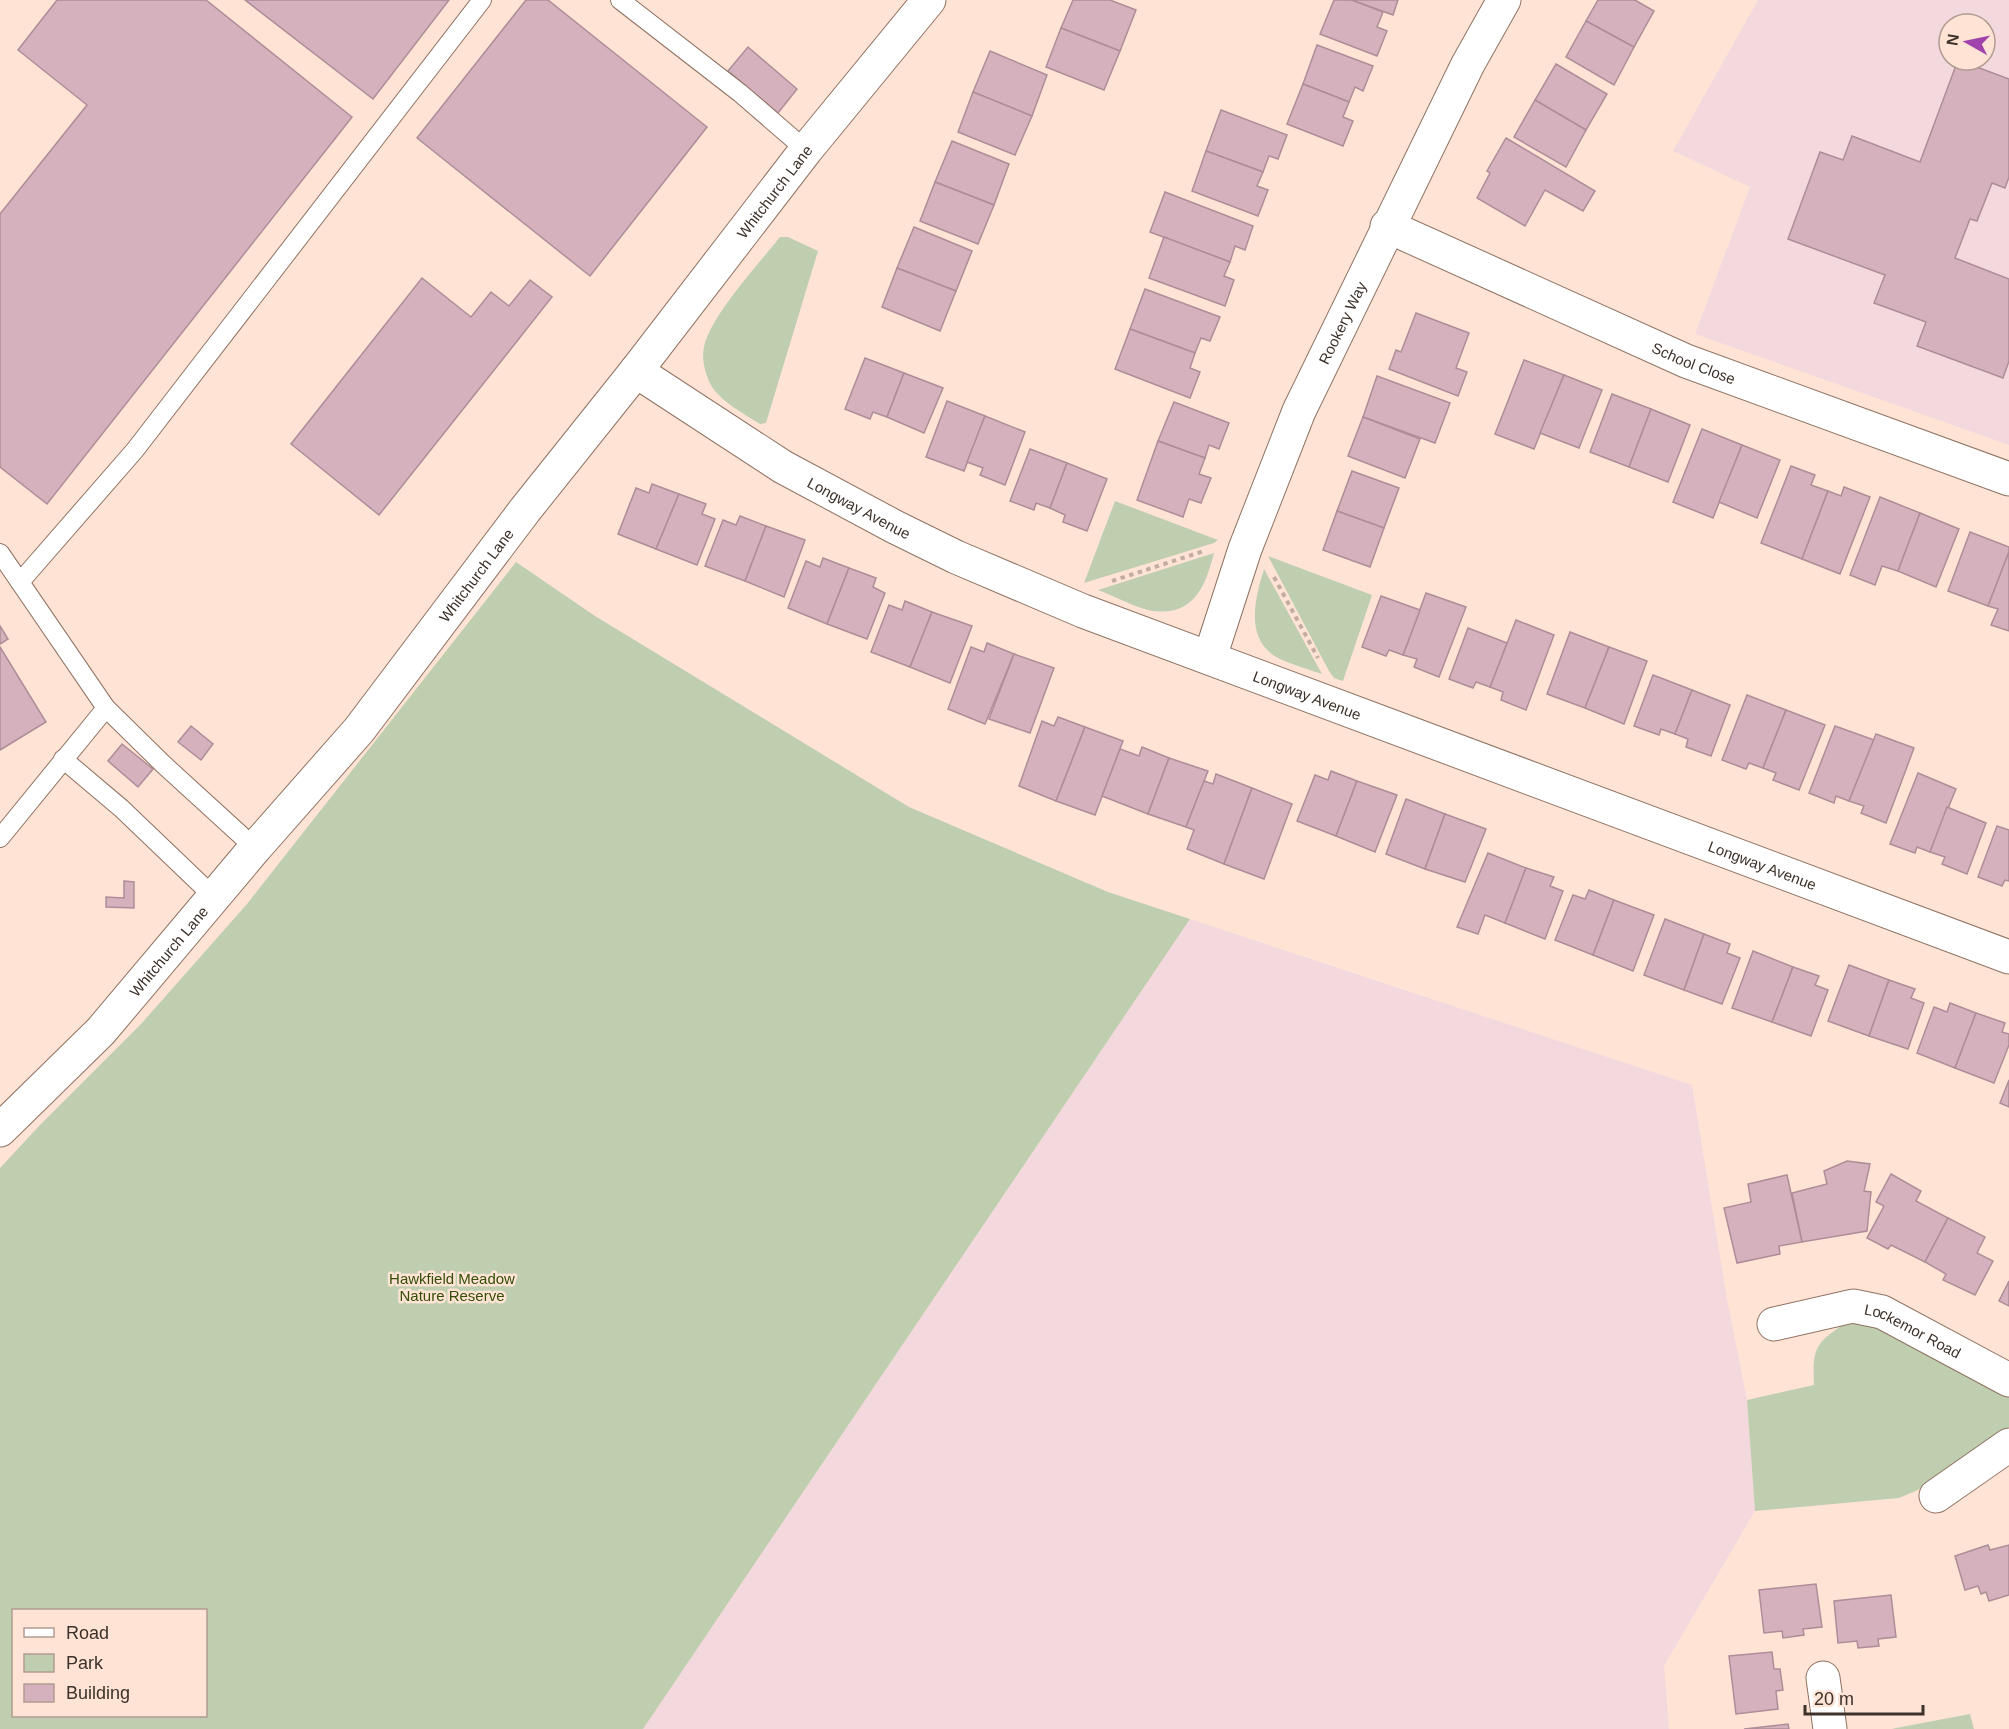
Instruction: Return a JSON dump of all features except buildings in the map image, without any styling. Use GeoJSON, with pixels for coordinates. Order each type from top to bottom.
{"type":"FeatureCollection","features":[{"type":"Feature","properties":{"kind":"street","name":"Whitchurch Lane"},"geometry":{"type":"LineString","coordinates":[[0,1130],[101,1031],[255,848],[359,730],[525,510],[636,371],[806,150],[929,0]]}},
{"type":"Feature","properties":{"kind":"street","name":"Rookery Way"},"geometry":{"type":"LineString","coordinates":[[1210,657],[1245,549],[1299,411],[1387,226],[1468,64],[1504,0]]}},
{"type":"Feature","properties":{"kind":"street","name":"School Close"},"geometry":{"type":"LineString","coordinates":[[1387,226],[1686,361],[2009,479]]}},
{"type":"Feature","properties":{"kind":"street","name":"Longway Avenue"},"geometry":{"type":"LineString","coordinates":[[636,371],[794,472],[956,557],[1078,609],[2009,957]]}},
{"type":"Feature","properties":{"kind":"street","name":"Lockemor Road"},"geometry":{"type":"LineString","coordinates":[[1774,1324],[1853,1306],[1882,1312],[2009,1380]]}},
{"type":"Feature","properties":{"kind":"street"},"geometry":{"type":"LineString","coordinates":[[1936,1496],[2009,1445]]}},
{"type":"Feature","properties":{"kind":"street"},"geometry":{"type":"LineString","coordinates":[[1823,1678],[1830,1729]]}},
{"type":"Feature","properties":{"kind":"lane"},"geometry":{"type":"LineString","coordinates":[[20,582],[135,450],[482,0]]}},
{"type":"Feature","properties":{"kind":"lane"},"geometry":{"type":"LineString","coordinates":[[621,0],[740,93],[806,150]]}},
{"type":"Feature","properties":{"kind":"lane"},"geometry":{"type":"LineString","coordinates":[[0,553],[106,708],[255,848]]}},
{"type":"Feature","properties":{"kind":"lane"},"geometry":{"type":"LineString","coordinates":[[0,838],[106,708]]}},
{"type":"Feature","properties":{"kind":"lane"},"geometry":{"type":"LineString","coordinates":[[63,759],[121,808],[214,897]]}},
{"type":"Feature","properties":{"kind":"path"},"geometry":{"type":"LineString","coordinates":[[1078,609],[1088,588],[1228,543],[1245,549],[1264,559],[1328,677],[1324,701]]}},
{"type":"Feature","properties":{"kind":"shaded area"},"geometry":{"type":"Polygon","coordinates":[[[1758,0],[2009,0],[2009,445],[1695,334],[1750,187],[1673,151],[1758,0]]]}},
{"type":"Feature","properties":{"kind":"shaded area"},"geometry":{"type":"Polygon","coordinates":[[[1190,919],[1692,1085],[1727,1299],[1747,1400],[1755,1511],[1664,1666],[1669,1729],[643,1729],[1190,919]]]}},
{"type":"Feature","properties":{"kind":"green space"},"geometry":{"type":"Polygon","coordinates":[[[780,237],[788,237],[818,251],[766,423],[760,424],[728,403],[712,387],[705,368],[703,352],[708,334],[725,306],[780,237]]]}},
{"type":"Feature","properties":{"kind":"green space"},"geometry":{"type":"Polygon","coordinates":[[[1115,501],[1218,540],[1084,583],[1115,501]]]}},
{"type":"Feature","properties":{"kind":"green space"},"geometry":{"type":"Polygon","coordinates":[[[1214,553],[1207,576],[1196,596],[1180,608],[1168,611],[1148,610],[1098,590],[1214,553]]]}},
{"type":"Feature","properties":{"kind":"green space"},"geometry":{"type":"Polygon","coordinates":[[[1268,556],[1372,595],[1343,681],[1334,678],[1329,671],[1268,556]]]}},
{"type":"Feature","properties":{"kind":"green space","name":"Hawkfield Meadow Nature Reserve"},"geometry":{"type":"Polygon","coordinates":[[[516,562],[595,616],[909,807],[1108,892],[1190,919],[643,1729],[0,1729],[0,1168],[141,1024],[247,904],[516,562]]]}},
{"type":"Feature","properties":{"kind":"green space"},"geometry":{"type":"Polygon","coordinates":[[[1264,569],[1322,674],[1278,658],[1260,641],[1255,618],[1264,569]]]}},
{"type":"Feature","properties":{"kind":"green space"},"geometry":{"type":"Polygon","coordinates":[[[1846,1323],[1871,1325],[2003,1392],[2009,1397],[2009,1427],[1918,1490],[1899,1498],[1755,1511],[1747,1400],[1814,1385],[1814,1362],[1818,1347],[1822,1341],[1846,1323]]]}},
{"type":"Feature","properties":{"kind":"green space"},"geometry":{"type":"Polygon","coordinates":[[[1970,1714],[1974,1729],[1892,1729],[1896,1728],[1970,1714]]]}}]}
